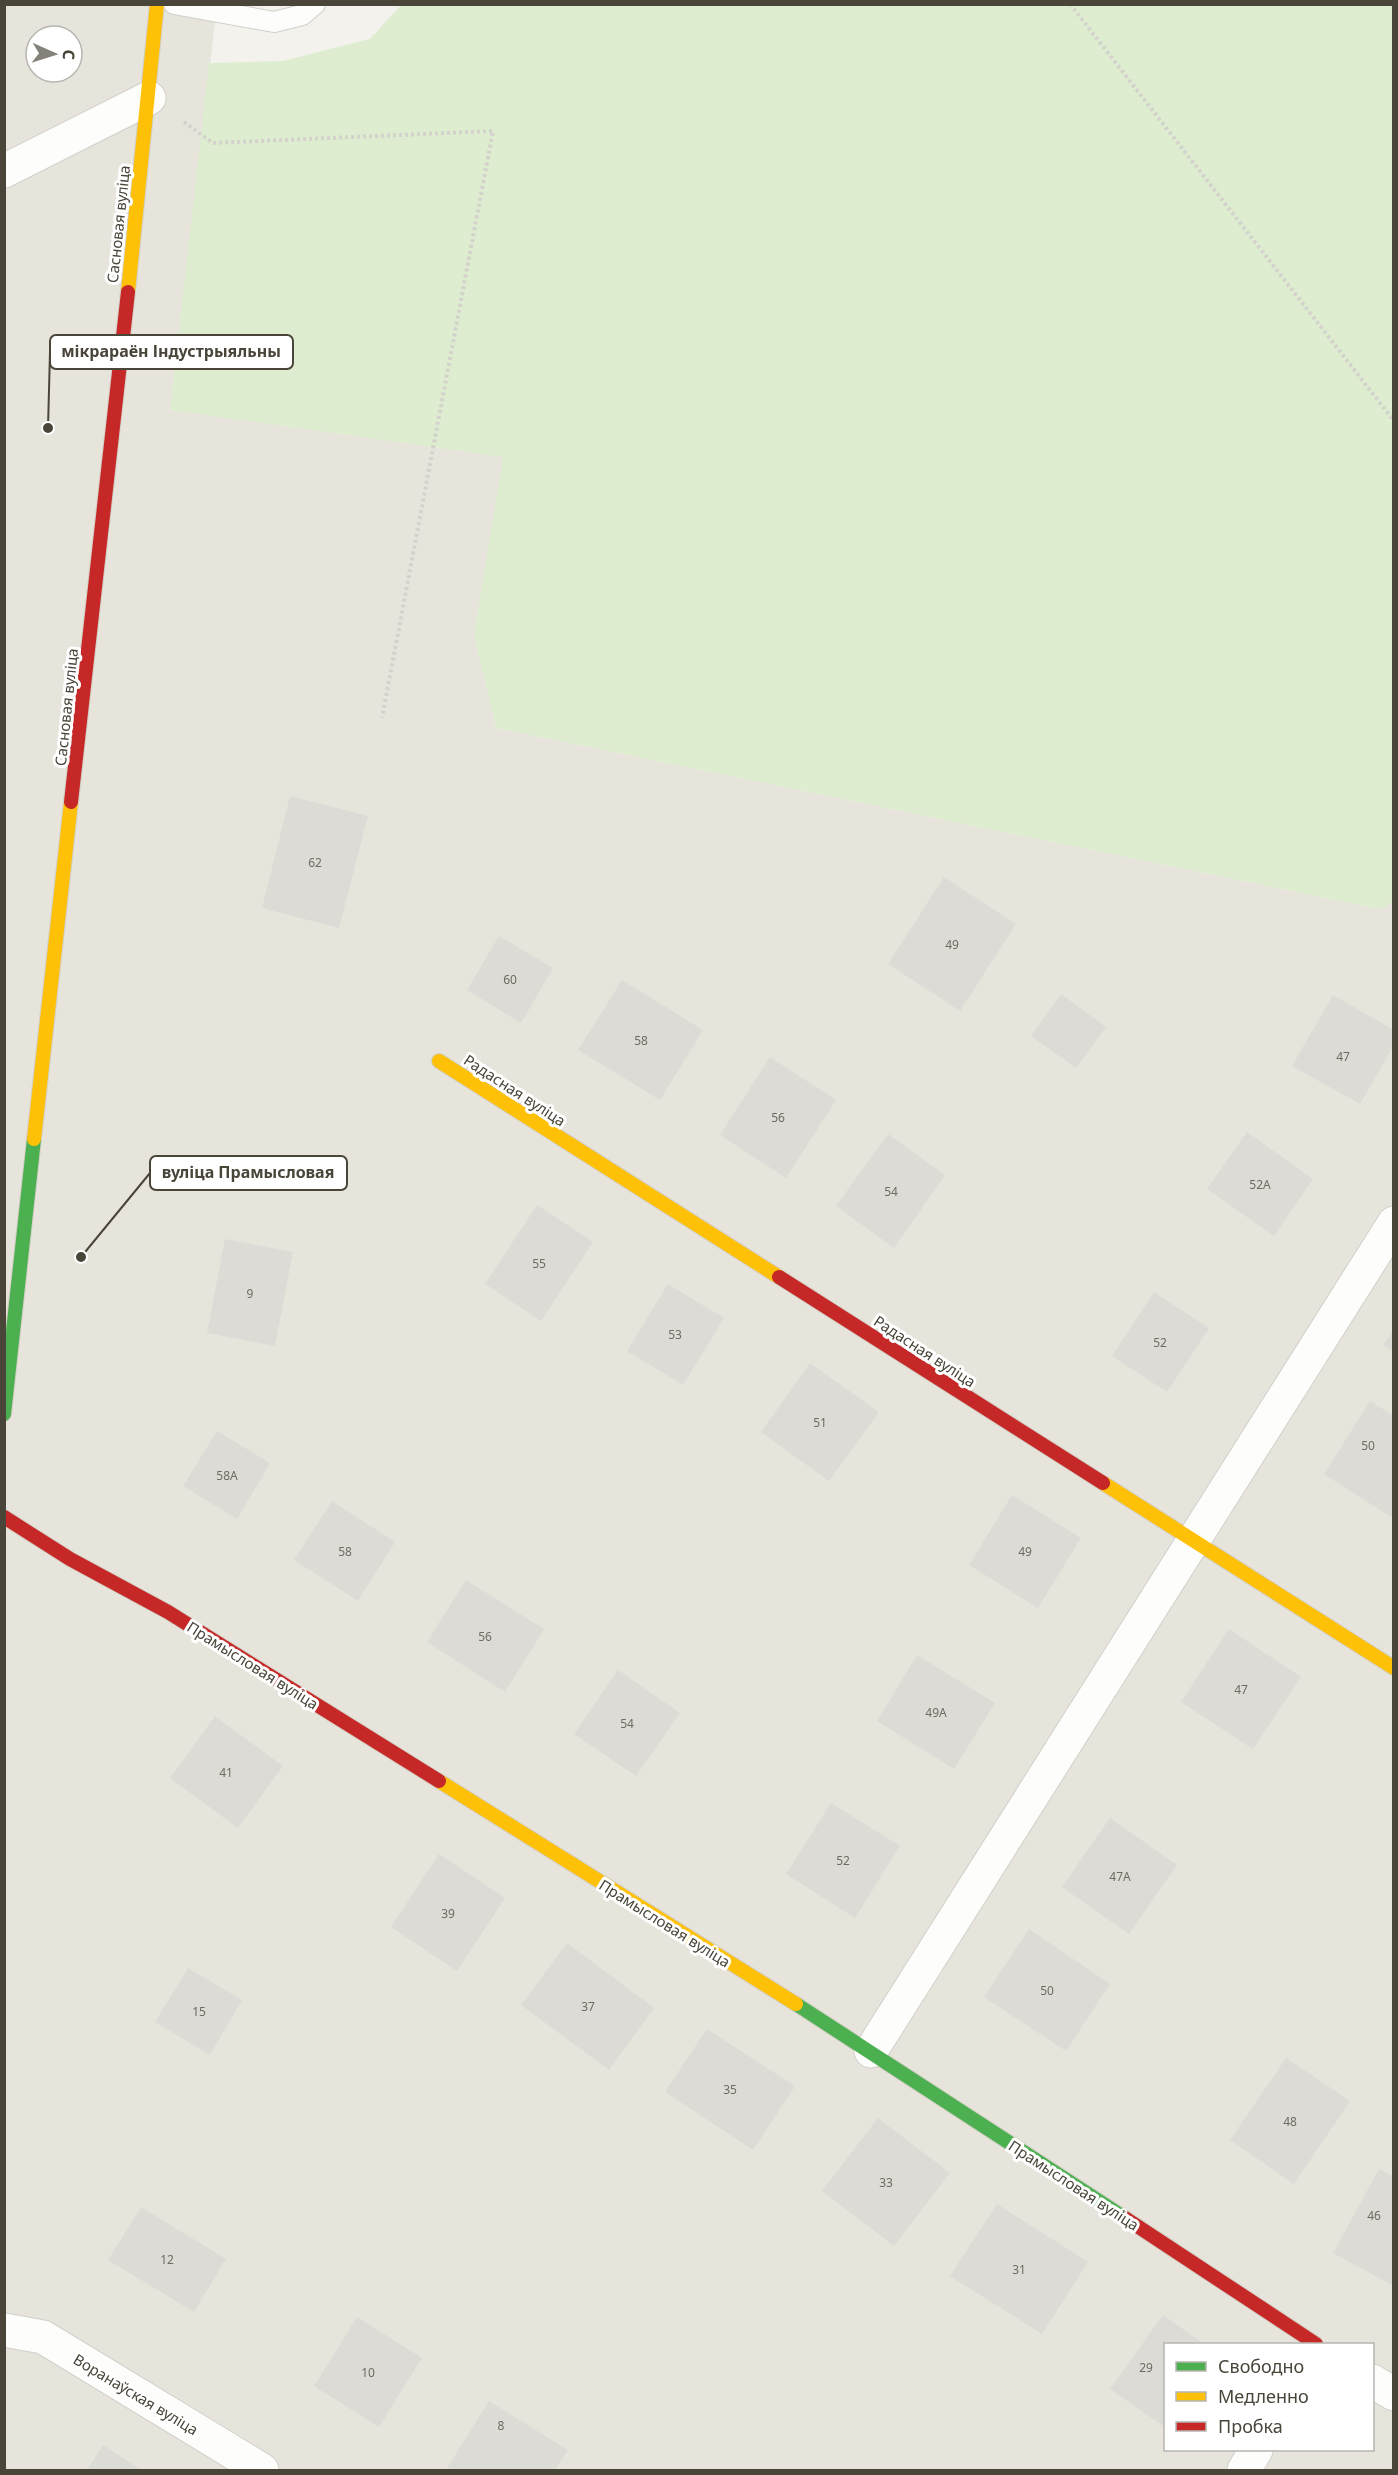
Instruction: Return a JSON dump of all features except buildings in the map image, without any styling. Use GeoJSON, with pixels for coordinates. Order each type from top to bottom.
{"type":"FeatureCollection","features":[{"type":"Feature","properties":{"kind":"street","name":"Сасновая вуліца"},"geometry":{"type":"LineString","coordinates":[[4,1414],[149,98],[157,4]]}},
{"type":"Feature","properties":{"kind":"street"},"geometry":{"type":"LineString","coordinates":[[4,171],[149,98]]}},
{"type":"Feature","properties":{"kind":"street","name":"Радасная вуліца"},"geometry":{"type":"LineString","coordinates":[[439,1061],[1394,1668]]}},
{"type":"Feature","properties":{"kind":"street"},"geometry":{"type":"LineString","coordinates":[[871,2051],[1394,1223]]}},
{"type":"Feature","properties":{"kind":"street","name":"Прамысловая вуліца"},"geometry":{"type":"LineString","coordinates":[[4,1517],[69,1559],[168,1612],[871,2051],[1314,2343]]}},
{"type":"Feature","properties":{"kind":"street","name":"Воранаўская вуліца"},"geometry":{"type":"LineString","coordinates":[[4,2330],[43,2337],[262,2470]]}},
{"type":"Feature","properties":{"kind":"street"},"geometry":{"type":"LineString","coordinates":[[1374,2382],[1394,2394]]}},
{"type":"Feature","properties":{"kind":"street"},"geometry":{"type":"LineString","coordinates":[[1244,2470],[1255,2451]]}},
{"type":"Feature","properties":{"kind":"lane"},"geometry":{"type":"LineString","coordinates":[[174,4],[274,22],[302,15],[315,4]]}},
{"type":"Feature","properties":{"kind":"path"},"geometry":{"type":"LineString","coordinates":[[1070,4],[1394,421]]}},
{"type":"Feature","properties":{"kind":"path"},"geometry":{"type":"LineString","coordinates":[[149,98],[213,143],[493,131],[382,718]]}},
{"type":"Feature","properties":{"kind":"shaded area"},"geometry":{"type":"Polygon","coordinates":[[[5,5],[217,5],[170,410],[504,457],[474,636],[496,728],[1380,909],[1393,902],[1393,2470],[5,2470],[5,5]]]}},
{"type":"Feature","properties":{"kind":"green space"},"geometry":{"type":"Polygon","coordinates":[[[402,4],[1393,5],[1393,902],[1380,909],[496,728],[474,636],[503,457],[170,410],[209,63],[283,61],[370,39],[402,4]]]}},
{"type":"Feature","properties":{"kind":"traffic: fast"},"geometry":{"type":"LineString","coordinates":[[4,1414],[34,1139]]}},
{"type":"Feature","properties":{"kind":"traffic: fast"},"geometry":{"type":"LineString","coordinates":[[796,2004],[1125,2218]]}},
{"type":"Feature","properties":{"kind":"traffic: slow"},"geometry":{"type":"LineString","coordinates":[[128,292],[157,4]]}},
{"type":"Feature","properties":{"kind":"traffic: slow"},"geometry":{"type":"LineString","coordinates":[[34,1139],[71,802]]}},
{"type":"Feature","properties":{"kind":"traffic: slow"},"geometry":{"type":"LineString","coordinates":[[439,1061],[779,1277]]}},
{"type":"Feature","properties":{"kind":"traffic: slow"},"geometry":{"type":"LineString","coordinates":[[1103,1483],[1394,1668]]}},
{"type":"Feature","properties":{"kind":"traffic: slow"},"geometry":{"type":"LineString","coordinates":[[439,1781],[796,2004]]}},
{"type":"Feature","properties":{"kind":"traffic: jam"},"geometry":{"type":"LineString","coordinates":[[71,802],[128,292]]}},
{"type":"Feature","properties":{"kind":"traffic: jam"},"geometry":{"type":"LineString","coordinates":[[779,1277],[1103,1483]]}},
{"type":"Feature","properties":{"kind":"traffic: jam"},"geometry":{"type":"LineString","coordinates":[[4,1517],[70,1559],[168,1612],[439,1781]]}},
{"type":"Feature","properties":{"kind":"traffic: jam"},"geometry":{"type":"LineString","coordinates":[[1125,2218],[1314,2343]]}},
{"type":"Feature","properties":{"kind":"place","name":"мікрараён Індустрыяльны"},"geometry":{"type":"Point","coordinates":[48,428]}},
{"type":"Feature","properties":{"kind":"place","name":"вуліца Прамысловая"},"geometry":{"type":"Point","coordinates":[81,1257]}}]}
